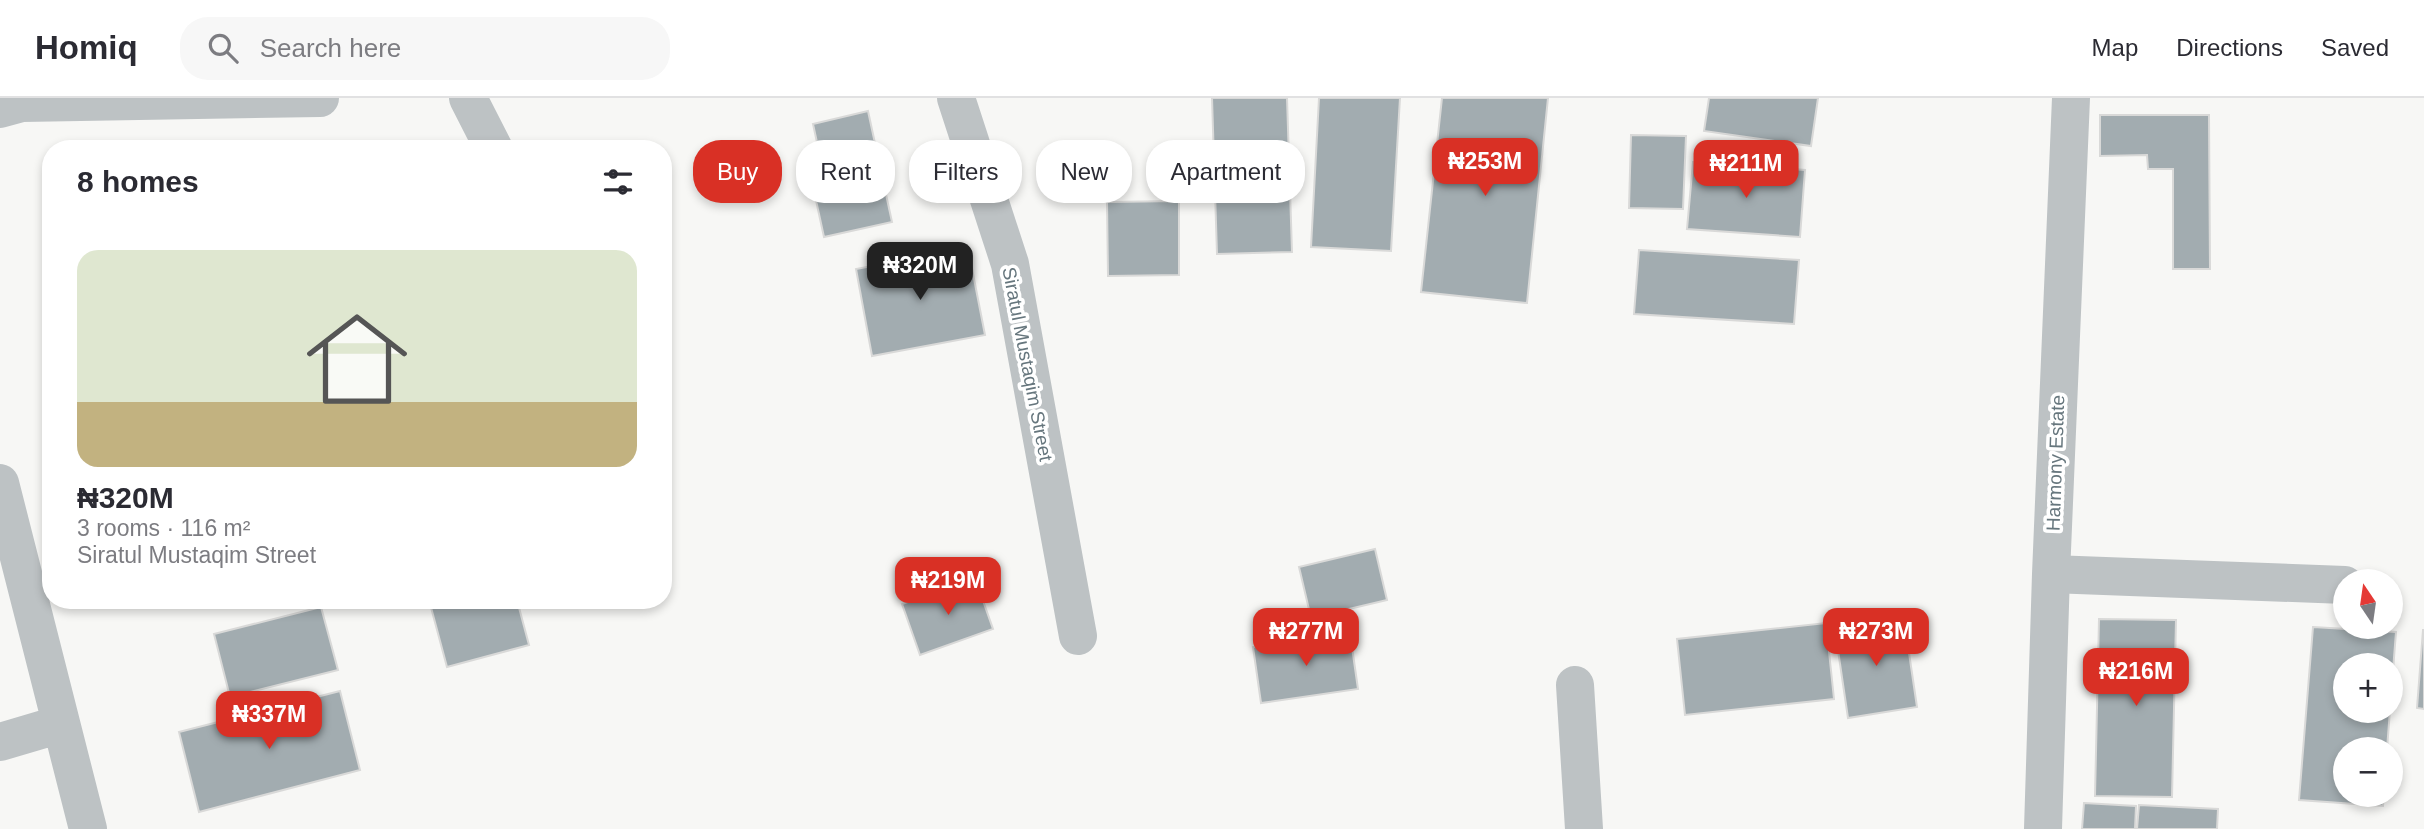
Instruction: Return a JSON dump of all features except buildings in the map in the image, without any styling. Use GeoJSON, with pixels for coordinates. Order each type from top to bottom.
{"type":"FeatureCollection","features":[{"type":"Feature","properties":{"kind":"street"},"geometry":{"type":"LineString","coordinates":[[14,103],[320,98]]}},
{"type":"Feature","properties":{"kind":"street"},"geometry":{"type":"LineString","coordinates":[[468,98],[489,140]]}},
{"type":"Feature","properties":{"kind":"street","name":"Siratul Mustaqim Street"},"geometry":{"type":"LineString","coordinates":[[956,98],[1010,264],[1078,636]]}},
{"type":"Feature","properties":{"kind":"street","name":"Harmony Estate"},"geometry":{"type":"LineString","coordinates":[[2043,829],[2070,98]]}},
{"type":"Feature","properties":{"kind":"street"},"geometry":{"type":"LineString","coordinates":[[0,483],[88,829]]}},
{"type":"Feature","properties":{"kind":"street"},"geometry":{"type":"LineString","coordinates":[[2051,574],[2333,585]]}},
{"type":"Feature","properties":{"kind":"street"},"geometry":{"type":"LineString","coordinates":[[1575,685],[1584,829]]}},
{"type":"Feature","properties":{"kind":"street"},"geometry":{"type":"LineString","coordinates":[[0,742],[61,724]]}}]}
